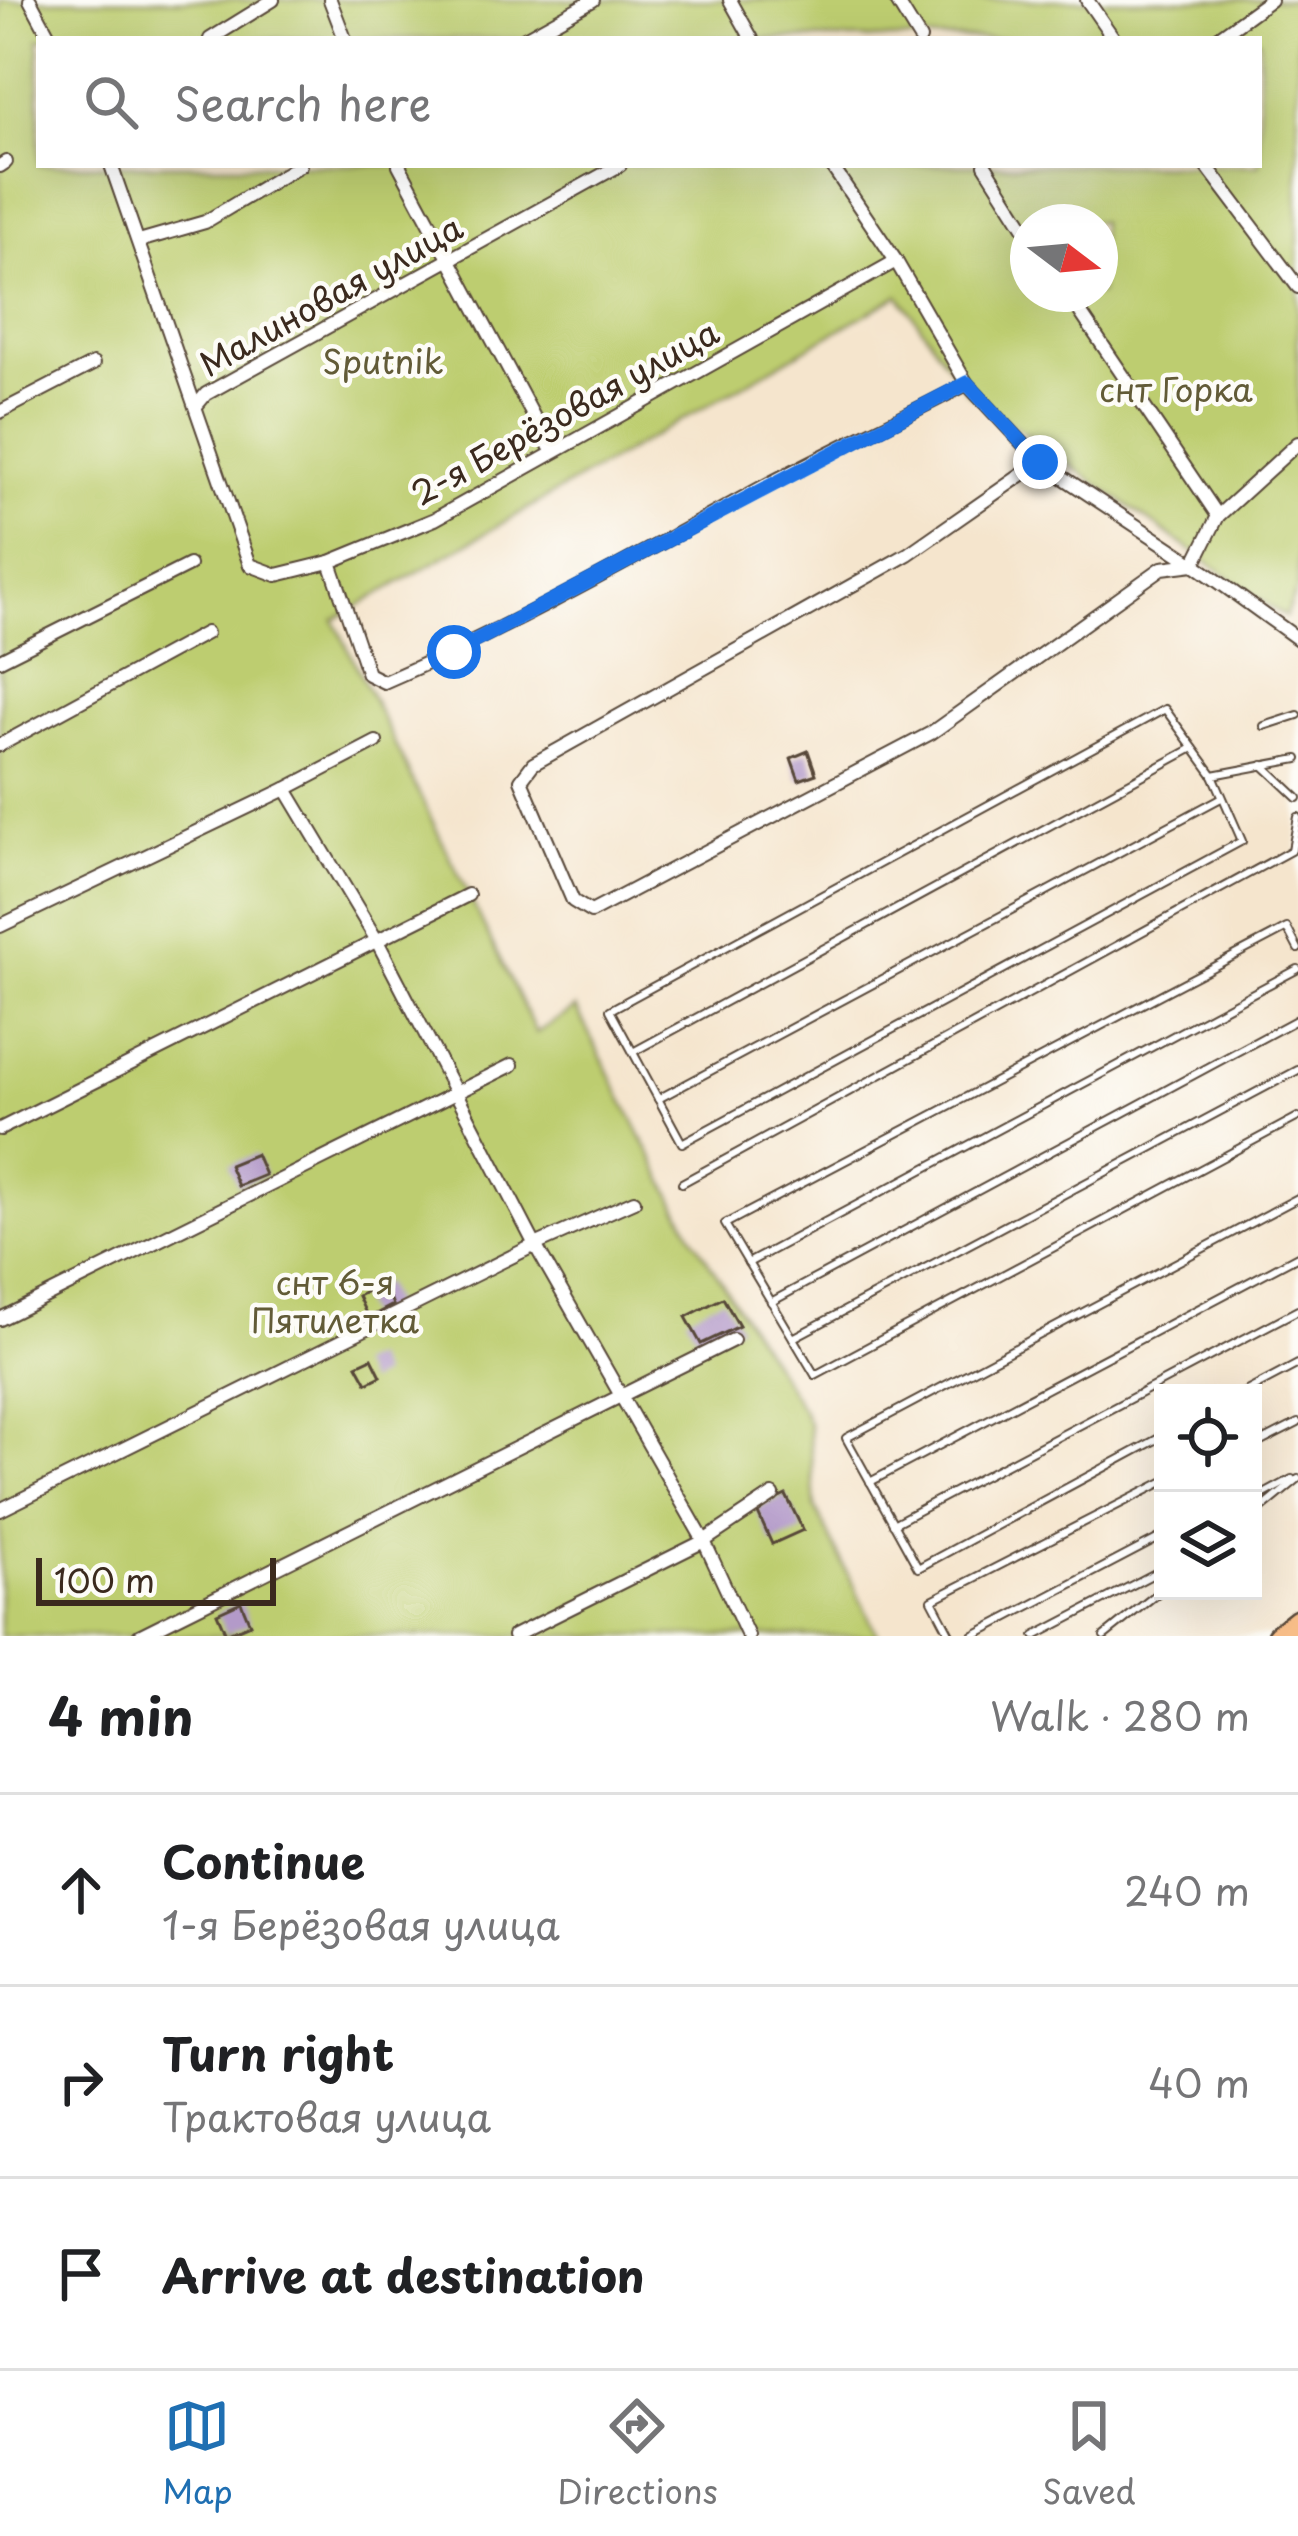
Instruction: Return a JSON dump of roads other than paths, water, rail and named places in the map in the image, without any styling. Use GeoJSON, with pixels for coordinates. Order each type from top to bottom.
{"type":"FeatureCollection","features":[{"type":"Feature","properties":{"kind":"main road"},"geometry":{"type":"LineString","coordinates":[[1278,1636],[1298,1620]]}},
{"type":"Feature","properties":{"kind":"street"},"geometry":{"type":"LineString","coordinates":[[30,0],[49,36]]}},
{"type":"Feature","properties":{"kind":"street"},"geometry":{"type":"LineString","coordinates":[[215,36],[273,0]]}},
{"type":"Feature","properties":{"kind":"street"},"geometry":{"type":"LineString","coordinates":[[330,0],[344,36]]}},
{"type":"Feature","properties":{"kind":"street"},"geometry":{"type":"LineString","coordinates":[[528,36],[593,0]]}},
{"type":"Feature","properties":{"kind":"street"},"geometry":{"type":"LineString","coordinates":[[730,0],[750,36]]}},
{"type":"Feature","properties":{"kind":"street"},"geometry":{"type":"LineString","coordinates":[[896,0],[918,36]]}},
{"type":"Feature","properties":{"kind":"street"},"geometry":{"type":"LineString","coordinates":[[1087,0],[1112,36]]}},
{"type":"Feature","properties":{"kind":"street"},"geometry":{"type":"LineString","coordinates":[[1220,36],[1270,0]]}},
{"type":"Feature","properties":{"kind":"street"},"geometry":{"type":"LineString","coordinates":[[112,168],[196,406]]}},
{"type":"Feature","properties":{"kind":"street"},"geometry":{"type":"LineString","coordinates":[[140,241],[205,222],[295,168]]}},
{"type":"Feature","properties":{"kind":"street"},"geometry":{"type":"LineString","coordinates":[[401,168],[552,452]]}},
{"type":"Feature","properties":{"kind":"street","name":"Малиновая улица"},"geometry":{"type":"LineString","coordinates":[[196,406],[206,394],[615,168]]}},
{"type":"Feature","properties":{"kind":"street"},"geometry":{"type":"LineString","coordinates":[[833,168],[896,261],[967,383],[1040,462],[1298,639]]}},
{"type":"Feature","properties":{"kind":"street"},"geometry":{"type":"LineString","coordinates":[[987,168],[1010,204]]}},
{"type":"Feature","properties":{"kind":"street"},"geometry":{"type":"LineString","coordinates":[[1208,168],[1298,287]]}},
{"type":"Feature","properties":{"kind":"street","name":"2-я Берёзовая улица"},"geometry":{"type":"LineString","coordinates":[[196,406],[250,565],[277,575],[330,562],[435,519],[896,261]]}},
{"type":"Feature","properties":{"kind":"street"},"geometry":{"type":"LineString","coordinates":[[1080,312],[1218,516]]}},
{"type":"Feature","properties":{"kind":"street"},"geometry":{"type":"LineString","coordinates":[[0,412],[93,364]]}},
{"type":"Feature","properties":{"kind":"street"},"geometry":{"type":"LineString","coordinates":[[330,562],[368,674],[384,682],[572,592],[967,383]]}},
{"type":"Feature","properties":{"kind":"street"},"geometry":{"type":"LineString","coordinates":[[1194,564],[1218,516],[1298,443]]}},
{"type":"Feature","properties":{"kind":"street"},"geometry":{"type":"LineString","coordinates":[[1040,462],[908,554],[533,764],[521,780],[574,901],[592,912],[931,733],[1162,568],[1194,564]]}},
{"type":"Feature","properties":{"kind":"street"},"geometry":{"type":"LineString","coordinates":[[0,660],[189,565]]}},
{"type":"Feature","properties":{"kind":"street"},"geometry":{"type":"LineString","coordinates":[[0,745],[206,632]]}},
{"type":"Feature","properties":{"kind":"street"},"geometry":{"type":"LineString","coordinates":[[0,926],[376,742]]}},
{"type":"Feature","properties":{"kind":"street"},"geometry":{"type":"LineString","coordinates":[[286,789],[376,939],[535,1245],[704,1541],[748,1636]]}},
{"type":"Feature","properties":{"kind":"street"},"geometry":{"type":"LineString","coordinates":[[0,1130],[468,895]]}},
{"type":"Feature","properties":{"kind":"street"},"geometry":{"type":"LineString","coordinates":[[0,1319],[512,1065]]}},
{"type":"Feature","properties":{"kind":"street"},"geometry":{"type":"LineString","coordinates":[[0,1510],[535,1245],[634,1201]]}},
{"type":"Feature","properties":{"kind":"street"},"geometry":{"type":"LineString","coordinates":[[139,1636],[733,1340]]}},
{"type":"Feature","properties":{"kind":"street"},"geometry":{"type":"LineString","coordinates":[[514,1636],[704,1541],[773,1495]]}},
{"type":"Feature","properties":{"kind":"lane"},"geometry":{"type":"LineString","coordinates":[[1165,709],[1213,775],[1242,841],[682,1143],[610,1010],[1165,709]]}},
{"type":"Feature","properties":{"kind":"lane"},"geometry":{"type":"LineString","coordinates":[[1264,726],[1298,715]]}},
{"type":"Feature","properties":{"kind":"lane"},"geometry":{"type":"LineString","coordinates":[[633,1052],[1193,748]]}},
{"type":"Feature","properties":{"kind":"lane"},"geometry":{"type":"LineString","coordinates":[[1213,775],[1298,759]]}},
{"type":"Feature","properties":{"kind":"lane"},"geometry":{"type":"LineString","coordinates":[[1263,765],[1298,798]]}},
{"type":"Feature","properties":{"kind":"lane"},"geometry":{"type":"LineString","coordinates":[[658,1100],[1223,797]]}},
{"type":"Feature","properties":{"kind":"lane"},"geometry":{"type":"LineString","coordinates":[[682,1183],[1292,850],[1298,818]]}},
{"type":"Feature","properties":{"kind":"lane"},"geometry":{"type":"LineString","coordinates":[[1298,949],[1287,928],[724,1224],[815,1375],[1298,1117]]}},
{"type":"Feature","properties":{"kind":"lane"},"geometry":{"type":"LineString","coordinates":[[748,1263],[1298,969]]}},
{"type":"Feature","properties":{"kind":"lane"},"geometry":{"type":"LineString","coordinates":[[771,1302],[1298,1018]]}},
{"type":"Feature","properties":{"kind":"lane"},"geometry":{"type":"LineString","coordinates":[[793,1338],[1298,1070]]}},
{"type":"Feature","properties":{"kind":"lane"},"geometry":{"type":"LineString","coordinates":[[1154,1441],[918,1568],[846,1438],[1298,1198]]}},
{"type":"Feature","properties":{"kind":"lane"},"geometry":{"type":"LineString","coordinates":[[870,1482],[1298,1256]]}},
{"type":"Feature","properties":{"kind":"lane"},"geometry":{"type":"LineString","coordinates":[[893,1524],[1298,1310]]}},
{"type":"Feature","properties":{"kind":"lane"},"geometry":{"type":"LineString","coordinates":[[1261,1384],[1298,1364]]}},
{"type":"Feature","properties":{"kind":"lane"},"geometry":{"type":"LineString","coordinates":[[1262,1441],[1298,1423]]}},
{"type":"Feature","properties":{"kind":"lane"},"geometry":{"type":"LineString","coordinates":[[1262,1496],[1298,1478]]}},
{"type":"Feature","properties":{"kind":"lane"},"geometry":{"type":"LineString","coordinates":[[1262,1508],[1298,1478]]}},
{"type":"Feature","properties":{"kind":"lane"},"geometry":{"type":"LineString","coordinates":[[951,1636],[932,1600],[1154,1487]]}},
{"type":"Feature","properties":{"kind":"lane"},"geometry":{"type":"LineString","coordinates":[[972,1636],[1154,1541]]}},
{"type":"Feature","properties":{"kind":"lane"},"geometry":{"type":"LineString","coordinates":[[1035,1636],[1154,1574]]}},
{"type":"Feature","properties":{"kind":"lane"},"geometry":{"type":"LineString","coordinates":[[1104,1636],[1154,1596]]}},
{"type":"Feature","properties":{"kind":"park label","name":"Sputnik"},"geometry":{"type":"Point","coordinates":[383,362]}},
{"type":"Feature","properties":{"kind":"park label","name":"снт Горка"},"geometry":{"type":"Point","coordinates":[1176,390]}},
{"type":"Feature","properties":{"kind":"park label","name":"снт 6-я Пятилетка"},"geometry":{"type":"Point","coordinates":[335,1302]}}]}
